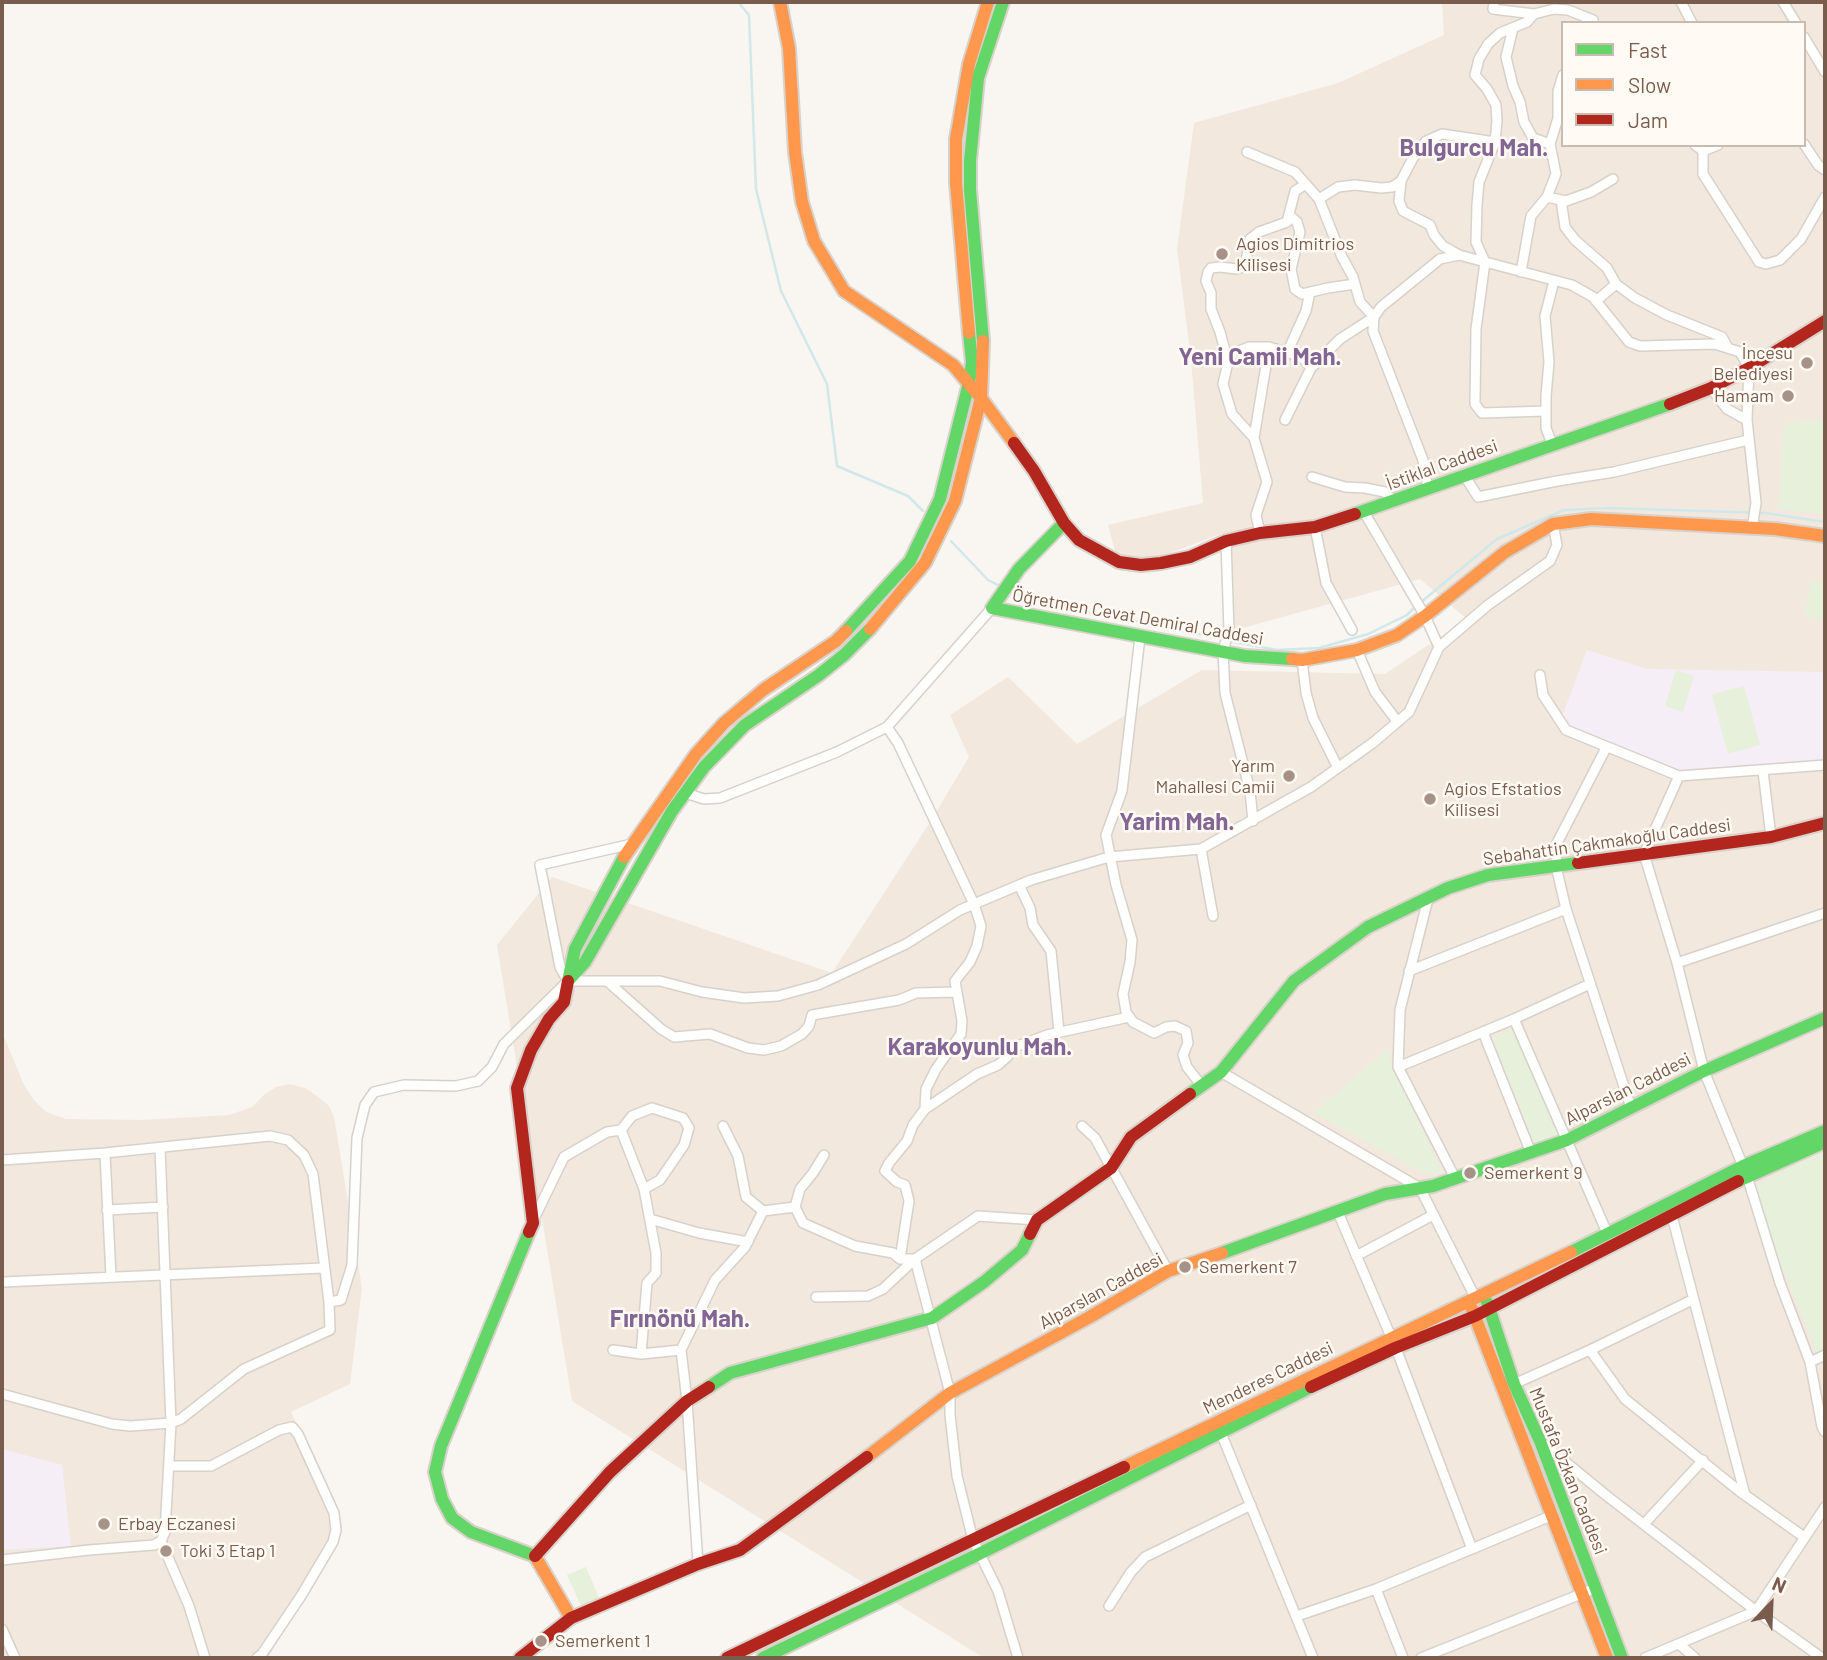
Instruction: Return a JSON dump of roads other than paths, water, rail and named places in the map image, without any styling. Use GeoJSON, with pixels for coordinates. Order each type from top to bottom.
{"type":"FeatureCollection","features":[{"type":"Feature","properties":{"kind":"main road","name":"İstiklal Caddesi"},"geometry":{"type":"LineString","coordinates":[[780,2],[789,48],[802,202],[814,241],[844,292],[953,365],[981,398],[1034,471],[1064,523],[1079,540],[1119,562],[1161,564],[1190,557],[1226,541],[1260,533],[1315,527],[1394,502],[1552,443],[1619,424],[1711,388],[1825,321]]}},
{"type":"Feature","properties":{"kind":"main road"},"geometry":{"type":"LineString","coordinates":[[571,1618],[536,1556],[471,1532],[452,1518],[442,1499],[435,1472],[441,1446],[533,1223],[517,1088],[531,1050],[549,1019],[564,1002],[575,949],[597,904],[632,844],[696,754],[724,723],[764,690],[836,641],[866,611],[910,561],[940,499],[972,362],[956,183],[956,139],[969,64],[988,2]]}},
{"type":"Feature","properties":{"kind":"main road"},"geometry":{"type":"LineString","coordinates":[[568,981],[585,962],[672,811],[704,767],[745,724],[819,675],[871,628],[925,563],[955,501],[981,398],[984,334],[971,204],[970,161],[978,78],[1003,2]]}},
{"type":"Feature","properties":{"kind":"main road","name":"Öğretmen Cevat Demiral Caddesi"},"geometry":{"type":"LineString","coordinates":[[996,603],[1140,637],[1245,656],[1302,660],[1357,649],[1397,635],[1422,611],[1505,552],[1553,524],[1591,519],[1753,523],[1825,536]]}},
{"type":"Feature","properties":{"kind":"main road"},"geometry":{"type":"LineString","coordinates":[[996,603],[1019,569],[1064,523]]}},
{"type":"Feature","properties":{"kind":"main road","name":"Sebahattin Çakmakoğlu Caddesi"},"geometry":{"type":"LineString","coordinates":[[536,1556],[610,1472],[687,1401],[730,1373],[932,1318],[984,1282],[1022,1250],[1037,1220],[1111,1168],[1131,1137],[1221,1072],[1294,981],[1368,927],[1448,888],[1488,875],[1771,837],[1825,823]]}},
{"type":"Feature","properties":{"kind":"main road","name":"Alparslan Caddesi"},"geometry":{"type":"LineString","coordinates":[[520,1658],[571,1618],[698,1564],[740,1550],[818,1495],[950,1393],[1088,1318],[1168,1270],[1257,1242],[1336,1210],[1385,1194],[1455,1178],[1567,1140],[1704,1070],[1825,1018]]}},
{"type":"Feature","properties":{"kind":"main road","name":"Menderes Caddesi"},"geometry":{"type":"LineString","coordinates":[[763,1658],[1221,1433],[1476,1299],[1825,1131]]}},
{"type":"Feature","properties":{"kind":"main road","name":"Menderes Caddesi"},"geometry":{"type":"LineString","coordinates":[[727,1658],[1393,1343],[1475,1316],[1672,1216],[1745,1171],[1825,1142]]}},
{"type":"Feature","properties":{"kind":"main road","name":"Mustafa Özkan Caddesi"},"geometry":{"type":"LineString","coordinates":[[1476,1299],[1489,1308],[1514,1384],[1540,1441],[1622,1658]]}},
{"type":"Feature","properties":{"kind":"main road","name":"Mustafa Özkan Caddesi"},"geometry":{"type":"LineString","coordinates":[[1476,1299],[1475,1316],[1607,1658]]}},
{"type":"Feature","properties":{"kind":"street"},"geometry":{"type":"LineString","coordinates":[[1494,2],[1493,9],[1534,14],[1568,9],[1582,19]]}},
{"type":"Feature","properties":{"kind":"street"},"geometry":{"type":"LineString","coordinates":[[1681,2],[1691,21]]}},
{"type":"Feature","properties":{"kind":"street"},"geometry":{"type":"LineString","coordinates":[[1783,2],[1795,21]]}},
{"type":"Feature","properties":{"kind":"street"},"geometry":{"type":"LineString","coordinates":[[1534,14],[1527,22],[1500,33],[1488,44],[1479,59],[1475,75],[1496,105],[1495,142],[1479,182],[1476,205],[1476,242],[1485,262],[1476,329],[1475,404],[1482,413],[1546,411]]}},
{"type":"Feature","properties":{"kind":"street"},"geometry":{"type":"LineString","coordinates":[[1513,29],[1506,57],[1524,122],[1533,138],[1550,144]]}},
{"type":"Feature","properties":{"kind":"street"},"geometry":{"type":"LineString","coordinates":[[1806,40],[1825,72]]}},
{"type":"Feature","properties":{"kind":"street"},"geometry":{"type":"LineString","coordinates":[[1521,272],[1531,216],[1547,197],[1556,174],[1550,144],[1558,118],[1558,91],[1561,81]]}},
{"type":"Feature","properties":{"kind":"street"},"geometry":{"type":"LineString","coordinates":[[1495,142],[1442,134],[1426,141],[1401,180],[1399,201],[1403,211],[1430,225],[1443,246],[1459,255],[1572,285],[1596,301],[1629,342],[1640,346],[1715,344],[1740,352],[1749,368],[1748,440],[1756,503],[1753,523]]}},
{"type":"Feature","properties":{"kind":"street"},"geometry":{"type":"LineString","coordinates":[[1806,147],[1818,165],[1825,170]]}},
{"type":"Feature","properties":{"kind":"street"},"geometry":{"type":"LineString","coordinates":[[1699,148],[1703,174],[1759,262],[1766,264],[1780,260],[1801,239],[1825,197]]}},
{"type":"Feature","properties":{"kind":"street"},"geometry":{"type":"LineString","coordinates":[[1247,152],[1277,167],[1295,172],[1319,199],[1360,302],[1374,317],[1373,331],[1423,460],[1428,489]]}},
{"type":"Feature","properties":{"kind":"street"},"geometry":{"type":"LineString","coordinates":[[1547,197],[1566,201],[1591,192],[1613,179]]}},
{"type":"Feature","properties":{"kind":"street"},"geometry":{"type":"LineString","coordinates":[[1319,199],[1338,187],[1392,187],[1401,180]]}},
{"type":"Feature","properties":{"kind":"street"},"geometry":{"type":"LineString","coordinates":[[1228,362],[1211,309],[1211,293],[1206,281],[1208,272],[1211,268],[1237,269],[1245,266],[1250,239],[1259,232],[1287,222],[1295,191],[1306,184]]}},
{"type":"Feature","properties":{"kind":"street"},"geometry":{"type":"LineString","coordinates":[[1561,200],[1565,227],[1607,268],[1616,284],[1634,298],[1667,315],[1721,337],[1729,348]]}},
{"type":"Feature","properties":{"kind":"street"},"geometry":{"type":"LineString","coordinates":[[1289,215],[1297,222],[1300,232],[1291,269],[1295,289],[1302,294],[1355,284]]}},
{"type":"Feature","properties":{"kind":"street"},"geometry":{"type":"LineString","coordinates":[[1285,420],[1311,368],[1340,339],[1374,317],[1381,307],[1440,259],[1459,255]]}},
{"type":"Feature","properties":{"kind":"street"},"geometry":{"type":"LineString","coordinates":[[1552,443],[1546,428],[1549,362],[1545,316],[1554,281]]}},
{"type":"Feature","properties":{"kind":"street"},"geometry":{"type":"LineString","coordinates":[[1596,301],[1616,284]]}},
{"type":"Feature","properties":{"kind":"street"},"geometry":{"type":"LineString","coordinates":[[1287,353],[1306,311],[1310,292]]}},
{"type":"Feature","properties":{"kind":"street"},"geometry":{"type":"LineString","coordinates":[[1254,438],[1232,414],[1223,384],[1228,362],[1234,353],[1249,347],[1269,347],[1303,357],[1311,368]]}},
{"type":"Feature","properties":{"kind":"street"},"geometry":{"type":"LineString","coordinates":[[1260,533],[1256,516],[1267,482],[1254,438],[1269,347]]}},
{"type":"Feature","properties":{"kind":"street"},"geometry":{"type":"LineString","coordinates":[[1711,388],[1727,409],[1747,420]]}},
{"type":"Feature","properties":{"kind":"street"},"geometry":{"type":"LineString","coordinates":[[1464,475],[1478,497],[1614,472],[1748,440]]}},
{"type":"Feature","properties":{"kind":"street"},"geometry":{"type":"LineString","coordinates":[[1312,477],[1345,487],[1385,492],[1394,502]]}},
{"type":"Feature","properties":{"kind":"street"},"geometry":{"type":"LineString","coordinates":[[1364,512],[1422,611],[1439,647]]}},
{"type":"Feature","properties":{"kind":"street"},"geometry":{"type":"LineString","coordinates":[[329,1302],[341,1300],[352,1265],[357,1138],[365,1105],[374,1092],[404,1085],[456,1086],[478,1081],[492,1067],[504,1044],[568,981],[660,981],[702,992],[744,998],[778,996],[818,985],[893,950],[960,910],[1019,886],[1109,857],[1201,849],[1311,787],[1374,742],[1409,712],[1439,647],[1488,605],[1550,561],[1557,545],[1553,524]]}},
{"type":"Feature","properties":{"kind":"street"},"geometry":{"type":"LineString","coordinates":[[1315,527],[1326,583],[1352,630]]}},
{"type":"Feature","properties":{"kind":"street"},"geometry":{"type":"LineString","coordinates":[[1226,541],[1229,630],[1223,651],[1225,693],[1250,791],[1253,821]]}},
{"type":"Feature","properties":{"kind":"street"},"geometry":{"type":"LineString","coordinates":[[685,793],[704,799],[720,798],[837,752],[887,727],[996,603]]}},
{"type":"Feature","properties":{"kind":"street"},"geometry":{"type":"LineString","coordinates":[[1140,637],[1122,791],[1106,835],[1109,857],[1132,940],[1123,994],[1133,1022],[1154,1033],[1175,1026],[1186,1031],[1188,1043],[1183,1055],[1186,1068],[1202,1086]]}},
{"type":"Feature","properties":{"kind":"street"},"geometry":{"type":"LineString","coordinates":[[1357,649],[1375,692],[1396,721]]}},
{"type":"Feature","properties":{"kind":"street"},"geometry":{"type":"LineString","coordinates":[[1302,660],[1306,693],[1313,718],[1338,768]]}},
{"type":"Feature","properties":{"kind":"street"},"geometry":{"type":"LineString","coordinates":[[1540,675],[1543,695],[1566,730],[1679,776],[1825,765]]}},
{"type":"Feature","properties":{"kind":"street"},"geometry":{"type":"LineString","coordinates":[[887,727],[898,743],[974,904],[981,926],[977,946],[970,961],[955,981],[962,1021],[961,1034],[936,1069],[926,1089],[925,1109]]}},
{"type":"Feature","properties":{"kind":"street"},"geometry":{"type":"LineString","coordinates":[[1606,748],[1557,843],[1556,866],[1566,909],[1631,1108]]}},
{"type":"Feature","properties":{"kind":"street"},"geometry":{"type":"LineString","coordinates":[[1763,771],[1771,837]]}},
{"type":"Feature","properties":{"kind":"street"},"geometry":{"type":"LineString","coordinates":[[1679,776],[1644,854],[1677,962],[1704,1070],[1745,1171],[1780,1283],[1810,1362],[1825,1432]]}},
{"type":"Feature","properties":{"kind":"street"},"geometry":{"type":"LineString","coordinates":[[568,981],[560,967],[540,865],[632,844]]}},
{"type":"Feature","properties":{"kind":"street"},"geometry":{"type":"LineString","coordinates":[[1201,849],[1213,916]]}},
{"type":"Feature","properties":{"kind":"street"},"geometry":{"type":"LineString","coordinates":[[1019,886],[1030,908],[1033,925],[1051,951],[1059,1032]]}},
{"type":"Feature","properties":{"kind":"street"},"geometry":{"type":"LineString","coordinates":[[1428,899],[1400,1010],[1398,1067],[1455,1178]]}},
{"type":"Feature","properties":{"kind":"street"},"geometry":{"type":"LineString","coordinates":[[1409,971],[1566,909]]}},
{"type":"Feature","properties":{"kind":"street"},"geometry":{"type":"LineString","coordinates":[[1677,962],[1825,913]]}},
{"type":"Feature","properties":{"kind":"street"},"geometry":{"type":"LineString","coordinates":[[607,981],[661,1029],[674,1037],[710,1034],[748,1048],[764,1050],[781,1046],[802,1034],[809,1026],[812,1015],[899,1000],[916,993],[956,992]]}},
{"type":"Feature","properties":{"kind":"street"},"geometry":{"type":"LineString","coordinates":[[1398,1067],[1590,984]]}},
{"type":"Feature","properties":{"kind":"street"},"geometry":{"type":"LineString","coordinates":[[900,1259],[909,1201],[905,1185],[897,1182],[885,1171],[925,1109],[977,1074],[998,1065],[1012,1048],[1059,1032],[1129,1017]]}},
{"type":"Feature","properties":{"kind":"street"},"geometry":{"type":"LineString","coordinates":[[1514,1019],[1608,1235]]}},
{"type":"Feature","properties":{"kind":"street"},"geometry":{"type":"LineString","coordinates":[[1483,1032],[1531,1153]]}},
{"type":"Feature","properties":{"kind":"street"},"geometry":{"type":"LineString","coordinates":[[1221,1072],[1420,1188],[1476,1299]]}},
{"type":"Feature","properties":{"kind":"street"},"geometry":{"type":"LineString","coordinates":[[533,1223],[564,1157],[607,1132],[621,1130],[632,1116],[652,1108],[683,1118],[689,1128],[684,1145],[660,1180],[643,1189]]}},
{"type":"Feature","properties":{"kind":"street"},"geometry":{"type":"LineString","coordinates":[[723,1126],[737,1156],[747,1197],[763,1211],[795,1207]]}},
{"type":"Feature","properties":{"kind":"street"},"geometry":{"type":"LineString","coordinates":[[1082,1126],[1095,1138],[1168,1270]]}},
{"type":"Feature","properties":{"kind":"street"},"geometry":{"type":"LineString","coordinates":[[621,1130],[643,1189],[656,1253],[656,1273],[647,1283],[641,1354]]}},
{"type":"Feature","properties":{"kind":"street"},"geometry":{"type":"LineString","coordinates":[[2,1160],[105,1153],[270,1136],[288,1140],[310,1164],[313,1174],[330,1330],[243,1369],[181,1419],[171,1423],[130,1426],[112,1424],[2,1394]]}},
{"type":"Feature","properties":{"kind":"street"},"geometry":{"type":"LineString","coordinates":[[160,1148],[171,1423],[167,1519],[161,1541],[189,1606],[205,1658]]}},
{"type":"Feature","properties":{"kind":"street"},"geometry":{"type":"LineString","coordinates":[[105,1153],[111,1278]]}},
{"type":"Feature","properties":{"kind":"street"},"geometry":{"type":"LineString","coordinates":[[824,1156],[814,1174],[800,1189],[795,1207],[803,1223],[855,1246],[893,1252],[900,1259],[915,1259]]}},
{"type":"Feature","properties":{"kind":"street"},"geometry":{"type":"LineString","coordinates":[[107,1210],[163,1207]]}},
{"type":"Feature","properties":{"kind":"street"},"geometry":{"type":"LineString","coordinates":[[1336,1210],[1393,1343],[1472,1549]]}},
{"type":"Feature","properties":{"kind":"street"},"geometry":{"type":"LineString","coordinates":[[698,1564],[681,1350],[715,1280],[748,1242],[763,1211]]}},
{"type":"Feature","properties":{"kind":"street"},"geometry":{"type":"LineString","coordinates":[[1356,1256],[1433,1215]]}},
{"type":"Feature","properties":{"kind":"street"},"geometry":{"type":"LineString","coordinates":[[816,1297],[868,1296],[883,1289],[915,1259],[978,1216],[1037,1220]]}},
{"type":"Feature","properties":{"kind":"street"},"geometry":{"type":"LineString","coordinates":[[1672,1216],[1745,1495]]}},
{"type":"Feature","properties":{"kind":"street"},"geometry":{"type":"LineString","coordinates":[[650,1219],[699,1233],[748,1242]]}},
{"type":"Feature","properties":{"kind":"street"},"geometry":{"type":"LineString","coordinates":[[915,1259],[950,1393],[957,1476],[973,1541],[998,1591],[1018,1658]]}},
{"type":"Feature","properties":{"kind":"street"},"geometry":{"type":"LineString","coordinates":[[2,1282],[324,1268]]}},
{"type":"Feature","properties":{"kind":"street"},"geometry":{"type":"LineString","coordinates":[[1514,1384],[1692,1300]]}},
{"type":"Feature","properties":{"kind":"street"},"geometry":{"type":"LineString","coordinates":[[613,1350],[641,1354],[681,1350]]}},
{"type":"Feature","properties":{"kind":"street"},"geometry":{"type":"LineString","coordinates":[[1590,1350],[1625,1399],[1745,1495],[1804,1537]]}},
{"type":"Feature","properties":{"kind":"street"},"geometry":{"type":"LineString","coordinates":[[1810,1362],[1825,1355]]}},
{"type":"Feature","properties":{"kind":"street"},"geometry":{"type":"LineString","coordinates":[[170,1466],[211,1466],[279,1430],[292,1427],[298,1434],[334,1513],[336,1530],[333,1542],[301,1595],[257,1658]]}},
{"type":"Feature","properties":{"kind":"street"},"geometry":{"type":"LineString","coordinates":[[1221,1433],[1313,1658]]}},
{"type":"Feature","properties":{"kind":"street"},"geometry":{"type":"LineString","coordinates":[[1540,1441],[1756,1611],[1822,1658]]}},
{"type":"Feature","properties":{"kind":"street"},"geometry":{"type":"LineString","coordinates":[[1644,1524],[1703,1460]]}},
{"type":"Feature","properties":{"kind":"street"},"geometry":{"type":"LineString","coordinates":[[1109,1606],[1131,1572],[1145,1557],[1251,1505]]}},
{"type":"Feature","properties":{"kind":"street"},"geometry":{"type":"LineString","coordinates":[[1645,1658],[1756,1611],[1825,1507]]}},
{"type":"Feature","properties":{"kind":"street"},"geometry":{"type":"LineString","coordinates":[[1297,1616],[1376,1589],[1553,1515]]}},
{"type":"Feature","properties":{"kind":"street"},"geometry":{"type":"LineString","coordinates":[[2,1560],[89,1549],[154,1545],[161,1541]]}},
{"type":"Feature","properties":{"kind":"street"},"geometry":{"type":"LineString","coordinates":[[1421,1658],[1596,1588]]}},
{"type":"Feature","properties":{"kind":"street"},"geometry":{"type":"LineString","coordinates":[[1376,1589],[1403,1658]]}},
{"type":"Feature","properties":{"kind":"street"},"geometry":{"type":"LineString","coordinates":[[2,1629],[15,1658]]}},
{"type":"Feature","properties":{"kind":"street"},"geometry":{"type":"LineString","coordinates":[[1679,1644],[1695,1658]]}},
{"type":"Feature","properties":{"kind":"waterway"},"geometry":{"type":"LineString","coordinates":[[738,2],[749,15],[756,189],[781,291],[827,384],[837,466],[908,496],[923,511]]}},
{"type":"Feature","properties":{"kind":"waterway"},"geometry":{"type":"LineString","coordinates":[[1420,603],[1497,539],[1564,510],[1609,508],[1765,513],[1825,522]]}},
{"type":"Feature","properties":{"kind":"waterway"},"geometry":{"type":"LineString","coordinates":[[951,541],[988,580],[1002,587]]}},
{"type":"Feature","properties":{"kind":"waterway"},"geometry":{"type":"LineString","coordinates":[[1008,590],[1031,600],[1223,639]]}},
{"type":"Feature","properties":{"kind":"waterway"},"geometry":{"type":"LineString","coordinates":[[1229,641],[1277,650],[1319,648],[1368,634],[1407,615],[1415,607]]}},
{"type":"Feature","properties":{"kind":"place","name":"Agios Dimitrios Kilisesi"},"geometry":{"type":"Point","coordinates":[1222,254]}},
{"type":"Feature","properties":{"kind":"place","name":"İncesu Belediyesi"},"geometry":{"type":"Point","coordinates":[1807,363]}},
{"type":"Feature","properties":{"kind":"place","name":"Hamam"},"geometry":{"type":"Point","coordinates":[1788,396]}},
{"type":"Feature","properties":{"kind":"place","name":"Yarım Mahallesi Camii"},"geometry":{"type":"Point","coordinates":[1289,776]}},
{"type":"Feature","properties":{"kind":"place","name":"Agios Efstatios Kilisesi"},"geometry":{"type":"Point","coordinates":[1430,799]}},
{"type":"Feature","properties":{"kind":"place","name":"Semerkent 9"},"geometry":{"type":"Point","coordinates":[1470,1173]}},
{"type":"Feature","properties":{"kind":"place","name":"Semerkent 7"},"geometry":{"type":"Point","coordinates":[1185,1267]}},
{"type":"Feature","properties":{"kind":"place","name":"Erbay Eczanesi"},"geometry":{"type":"Point","coordinates":[104,1524]}},
{"type":"Feature","properties":{"kind":"place","name":"Toki 3 Etap 1"},"geometry":{"type":"Point","coordinates":[166,1551]}},
{"type":"Feature","properties":{"kind":"place","name":"Semerkent 1"},"geometry":{"type":"Point","coordinates":[541,1641]}},
{"type":"Feature","properties":{"kind":"district","name":"Bulgurcu Mah."},"geometry":{"type":"Point","coordinates":[1474,148]}},
{"type":"Feature","properties":{"kind":"district","name":"Yeni Camii Mah."},"geometry":{"type":"Point","coordinates":[1260,357]}},
{"type":"Feature","properties":{"kind":"district","name":"Yarim Mah."},"geometry":{"type":"Point","coordinates":[1177,822]}},
{"type":"Feature","properties":{"kind":"district","name":"Karakoyunlu Mah."},"geometry":{"type":"Point","coordinates":[980,1047]}},
{"type":"Feature","properties":{"kind":"district","name":"Fırınönü Mah."},"geometry":{"type":"Point","coordinates":[680,1319]}}]}
